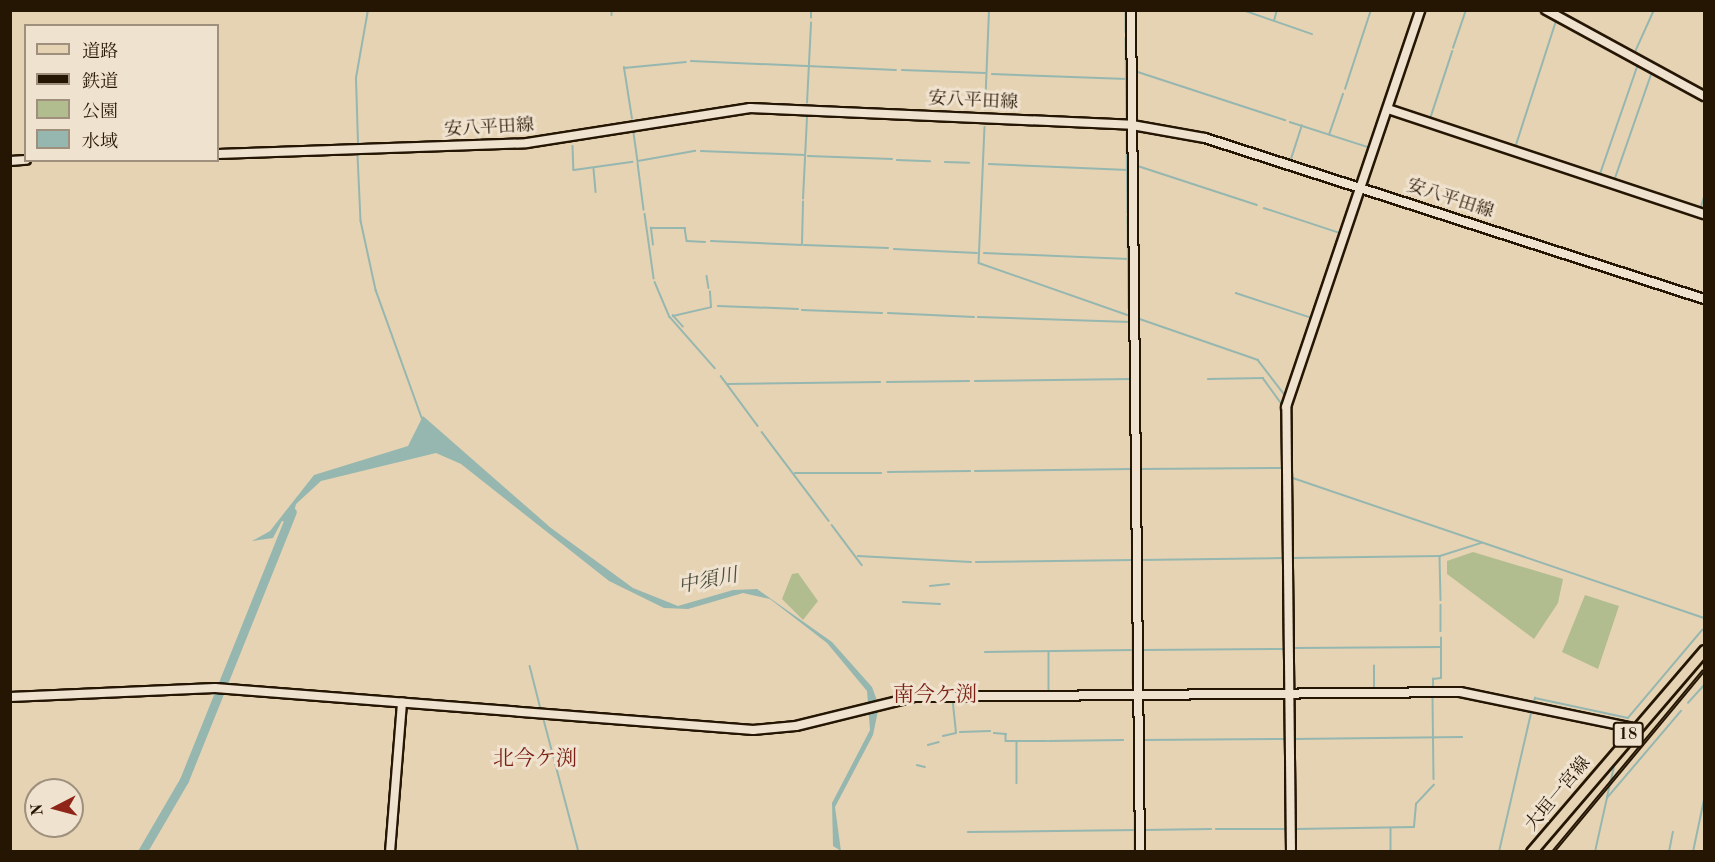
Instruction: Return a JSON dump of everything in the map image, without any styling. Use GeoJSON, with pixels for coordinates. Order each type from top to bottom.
{"type":"FeatureCollection","features":[{"type":"Feature","properties":{"kind":"main road","name":"大垣一宮線"},"geometry":{"type":"LineString","coordinates":[[1531,852],[1634,728],[1704,650]]}},
{"type":"Feature","properties":{"kind":"street"},"geometry":{"type":"LineString","coordinates":[[1131,10],[1140,852]]}},
{"type":"Feature","properties":{"kind":"street"},"geometry":{"type":"LineString","coordinates":[[1291,852],[1289,400],[1362,189],[1420,10]]}},
{"type":"Feature","properties":{"kind":"street"},"geometry":{"type":"LineString","coordinates":[[1546,10],[1704,96]]}},
{"type":"Feature","properties":{"kind":"street","name":"安八平田線"},"geometry":{"type":"LineString","coordinates":[[219,154],[527,143],[750,108],[1132,125],[1205,138],[1704,299]]}},
{"type":"Feature","properties":{"kind":"street"},"geometry":{"type":"LineString","coordinates":[[1388,109],[1704,214]]}},
{"type":"Feature","properties":{"kind":"street"},"geometry":{"type":"LineString","coordinates":[[10,697],[218,688],[753,730],[796,726],[870,704],[914,697],[1290,693],[1486,695],[1634,728]]}},
{"type":"Feature","properties":{"kind":"street"},"geometry":{"type":"LineString","coordinates":[[390,852],[402,702]]}},
{"type":"Feature","properties":{"kind":"green space"},"geometry":{"type":"Polygon","coordinates":[[[1473,552],[1563,579],[1558,603],[1534,639],[1447,574],[1447,561],[1473,552]]]}},
{"type":"Feature","properties":{"kind":"green space"},"geometry":{"type":"Polygon","coordinates":[[[798,573],[818,601],[803,620],[782,599],[792,574],[798,573]]]}},
{"type":"Feature","properties":{"kind":"green space"},"geometry":{"type":"Polygon","coordinates":[[[1585,595],[1619,606],[1598,669],[1562,652],[1585,595]]]}},
{"type":"Feature","properties":{"kind":"water"},"geometry":{"type":"Polygon","coordinates":[[[423,416],[551,528],[633,588],[678,606],[733,590],[757,589],[832,642],[872,687],[879,706],[873,735],[835,807],[841,851],[833,846],[832,803],[870,730],[867,691],[827,643],[770,599],[743,593],[688,609],[664,608],[609,581],[461,464],[436,453],[321,481],[296,504],[291,524],[282,521],[273,538],[252,541],[270,531],[314,475],[408,446],[423,416]]]}},
{"type":"Feature","properties":{"kind":"waterway"},"geometry":{"type":"LineString","coordinates":[[358,143],[356,78],[368,10]]}},
{"type":"Feature","properties":{"kind":"waterway"},"geometry":{"type":"LineString","coordinates":[[612,10],[612,15]]}},
{"type":"Feature","properties":{"kind":"waterway"},"geometry":{"type":"LineString","coordinates":[[811,10],[811,18]]}},
{"type":"Feature","properties":{"kind":"waterway"},"geometry":{"type":"LineString","coordinates":[[985,110],[989,10]]}},
{"type":"Feature","properties":{"kind":"waterway"},"geometry":{"type":"LineString","coordinates":[[1126,10],[1126,32]]}},
{"type":"Feature","properties":{"kind":"waterway"},"geometry":{"type":"LineString","coordinates":[[1243,10],[1312,34]]}},
{"type":"Feature","properties":{"kind":"waterway"},"geometry":{"type":"LineString","coordinates":[[1274,21],[1277,10]]}},
{"type":"Feature","properties":{"kind":"waterway"},"geometry":{"type":"LineString","coordinates":[[1345,89],[1371,10]]}},
{"type":"Feature","properties":{"kind":"waterway"},"geometry":{"type":"LineString","coordinates":[[1453,48],[1466,10]]}},
{"type":"Feature","properties":{"kind":"waterway"},"geometry":{"type":"LineString","coordinates":[[1538,10],[1545,14]]}},
{"type":"Feature","properties":{"kind":"waterway"},"geometry":{"type":"LineString","coordinates":[[1635,52],[1654,10]]}},
{"type":"Feature","properties":{"kind":"waterway"},"geometry":{"type":"LineString","coordinates":[[1515,148],[1556,21]]}},
{"type":"Feature","properties":{"kind":"waterway"},"geometry":{"type":"LineString","coordinates":[[807,103],[811,23]]}},
{"type":"Feature","properties":{"kind":"waterway"},"geometry":{"type":"LineString","coordinates":[[1126,38],[1127,117]]}},
{"type":"Feature","properties":{"kind":"waterway"},"geometry":{"type":"LineString","coordinates":[[1430,119],[1452,52]]}},
{"type":"Feature","properties":{"kind":"waterway"},"geometry":{"type":"LineString","coordinates":[[691,61],[896,70]]}},
{"type":"Feature","properties":{"kind":"waterway"},"geometry":{"type":"LineString","coordinates":[[632,119],[624,68],[686,62]]}},
{"type":"Feature","properties":{"kind":"waterway"},"geometry":{"type":"LineString","coordinates":[[1600,174],[1638,64]]}},
{"type":"Feature","properties":{"kind":"waterway"},"geometry":{"type":"LineString","coordinates":[[902,70],[985,73]]}},
{"type":"Feature","properties":{"kind":"waterway"},"geometry":{"type":"LineString","coordinates":[[1135,71],[1285,120]]}},
{"type":"Feature","properties":{"kind":"waterway"},"geometry":{"type":"LineString","coordinates":[[1614,181],[1652,72]]}},
{"type":"Feature","properties":{"kind":"waterway"},"geometry":{"type":"LineString","coordinates":[[992,74],[1127,79]]}},
{"type":"Feature","properties":{"kind":"waterway"},"geometry":{"type":"LineString","coordinates":[[1329,135],[1343,94]]}},
{"type":"Feature","properties":{"kind":"waterway"},"geometry":{"type":"LineString","coordinates":[[803,199],[807,116]]}},
{"type":"Feature","properties":{"kind":"waterway"},"geometry":{"type":"LineString","coordinates":[[1290,122],[1371,148]]}},
{"type":"Feature","properties":{"kind":"waterway"},"geometry":{"type":"LineString","coordinates":[[1291,159],[1302,126]]}},
{"type":"Feature","properties":{"kind":"waterway"},"geometry":{"type":"LineString","coordinates":[[985,127],[979,263],[1130,316]]}},
{"type":"Feature","properties":{"kind":"waterway"},"geometry":{"type":"LineString","coordinates":[[634,133],[638,161],[695,151]]}},
{"type":"Feature","properties":{"kind":"waterway"},"geometry":{"type":"LineString","coordinates":[[1127,133],[1128,213]]}},
{"type":"Feature","properties":{"kind":"waterway"},"geometry":{"type":"LineString","coordinates":[[573,146],[574,170],[632,162]]}},
{"type":"Feature","properties":{"kind":"waterway"},"geometry":{"type":"LineString","coordinates":[[701,151],[805,155]]}},
{"type":"Feature","properties":{"kind":"waterway"},"geometry":{"type":"LineString","coordinates":[[358,155],[361,221],[376,290],[422,418]]}},
{"type":"Feature","properties":{"kind":"waterway"},"geometry":{"type":"LineString","coordinates":[[808,156],[892,159]]}},
{"type":"Feature","properties":{"kind":"waterway"},"geometry":{"type":"LineString","coordinates":[[897,160],[930,161]]}},
{"type":"Feature","properties":{"kind":"waterway"},"geometry":{"type":"LineString","coordinates":[[945,162],[969,163]]}},
{"type":"Feature","properties":{"kind":"waterway"},"geometry":{"type":"LineString","coordinates":[[638,163],[644,210]]}},
{"type":"Feature","properties":{"kind":"waterway"},"geometry":{"type":"LineString","coordinates":[[989,164],[1128,170]]}},
{"type":"Feature","properties":{"kind":"waterway"},"geometry":{"type":"LineString","coordinates":[[1138,166],[1257,205]]}},
{"type":"Feature","properties":{"kind":"waterway"},"geometry":{"type":"LineString","coordinates":[[594,169],[596,192]]}},
{"type":"Feature","properties":{"kind":"waterway"},"geometry":{"type":"LineString","coordinates":[[1700,210],[1704,197]]}},
{"type":"Feature","properties":{"kind":"waterway"},"geometry":{"type":"LineString","coordinates":[[802,244],[803,202]]}},
{"type":"Feature","properties":{"kind":"waterway"},"geometry":{"type":"LineString","coordinates":[[1264,208],[1340,233]]}},
{"type":"Feature","properties":{"kind":"waterway"},"geometry":{"type":"LineString","coordinates":[[645,214],[654,278]]}},
{"type":"Feature","properties":{"kind":"waterway"},"geometry":{"type":"LineString","coordinates":[[1128,216],[1129,308]]}},
{"type":"Feature","properties":{"kind":"waterway"},"geometry":{"type":"LineString","coordinates":[[653,245],[651,228],[685,228],[687,241],[705,242]]}},
{"type":"Feature","properties":{"kind":"waterway"},"geometry":{"type":"LineString","coordinates":[[711,241],[802,245]]}},
{"type":"Feature","properties":{"kind":"waterway"},"geometry":{"type":"LineString","coordinates":[[804,245],[888,248]]}},
{"type":"Feature","properties":{"kind":"waterway"},"geometry":{"type":"LineString","coordinates":[[894,249],[977,253]]}},
{"type":"Feature","properties":{"kind":"waterway"},"geometry":{"type":"LineString","coordinates":[[984,253],[1129,259]]}},
{"type":"Feature","properties":{"kind":"waterway"},"geometry":{"type":"LineString","coordinates":[[707,276],[709,288]]}},
{"type":"Feature","properties":{"kind":"waterway"},"geometry":{"type":"LineString","coordinates":[[655,282],[670,317],[715,368]]}},
{"type":"Feature","properties":{"kind":"waterway"},"geometry":{"type":"LineString","coordinates":[[683,327],[673,316],[711,307],[710,292]]}},
{"type":"Feature","properties":{"kind":"waterway"},"geometry":{"type":"LineString","coordinates":[[1236,293],[1312,318]]}},
{"type":"Feature","properties":{"kind":"waterway"},"geometry":{"type":"LineString","coordinates":[[718,306],[798,309]]}},
{"type":"Feature","properties":{"kind":"waterway"},"geometry":{"type":"LineString","coordinates":[[802,310],[882,313]]}},
{"type":"Feature","properties":{"kind":"waterway"},"geometry":{"type":"LineString","coordinates":[[888,313],[974,317]]}},
{"type":"Feature","properties":{"kind":"waterway"},"geometry":{"type":"LineString","coordinates":[[978,317],[1130,322]]}},
{"type":"Feature","properties":{"kind":"waterway"},"geometry":{"type":"LineString","coordinates":[[1137,318],[1258,360],[1285,395]]}},
{"type":"Feature","properties":{"kind":"waterway"},"geometry":{"type":"LineString","coordinates":[[721,376],[758,426]]}},
{"type":"Feature","properties":{"kind":"waterway"},"geometry":{"type":"LineString","coordinates":[[1208,379],[1263,378],[1283,406]]}},
{"type":"Feature","properties":{"kind":"waterway"},"geometry":{"type":"LineString","coordinates":[[975,381],[1131,379]]}},
{"type":"Feature","properties":{"kind":"waterway"},"geometry":{"type":"LineString","coordinates":[[887,382],[969,381]]}},
{"type":"Feature","properties":{"kind":"waterway"},"geometry":{"type":"LineString","coordinates":[[727,384],[880,382]]}},
{"type":"Feature","properties":{"kind":"waterway"},"geometry":{"type":"LineString","coordinates":[[1291,404],[1293,478],[1704,618]]}},
{"type":"Feature","properties":{"kind":"waterway"},"geometry":{"type":"LineString","coordinates":[[762,432],[829,521]]}},
{"type":"Feature","properties":{"kind":"waterway"},"geometry":{"type":"LineString","coordinates":[[1140,469],[1282,468]]}},
{"type":"Feature","properties":{"kind":"waterway"},"geometry":{"type":"LineString","coordinates":[[975,471],[1132,469]]}},
{"type":"Feature","properties":{"kind":"waterway"},"geometry":{"type":"LineString","coordinates":[[888,472],[970,471]]}},
{"type":"Feature","properties":{"kind":"waterway"},"geometry":{"type":"LineString","coordinates":[[795,473],[881,473]]}},
{"type":"Feature","properties":{"kind":"waterway"},"geometry":{"type":"LineString","coordinates":[[142,852],[184,780],[292,512]]}},
{"type":"Feature","properties":{"kind":"waterway"},"geometry":{"type":"LineString","coordinates":[[1132,517],[1133,584]]}},
{"type":"Feature","properties":{"kind":"waterway"},"geometry":{"type":"LineString","coordinates":[[832,525],[862,565]]}},
{"type":"Feature","properties":{"kind":"waterway"},"geometry":{"type":"LineString","coordinates":[[1292,558],[1440,556],[1481,543]]}},
{"type":"Feature","properties":{"kind":"waterway"},"geometry":{"type":"LineString","coordinates":[[858,556],[971,562]]}},
{"type":"Feature","properties":{"kind":"waterway"},"geometry":{"type":"LineString","coordinates":[[1440,556],[1441,600]]}},
{"type":"Feature","properties":{"kind":"waterway"},"geometry":{"type":"LineString","coordinates":[[1141,560],[1283,558]]}},
{"type":"Feature","properties":{"kind":"waterway"},"geometry":{"type":"LineString","coordinates":[[976,562],[1133,560]]}},
{"type":"Feature","properties":{"kind":"waterway"},"geometry":{"type":"LineString","coordinates":[[930,586],[949,584]]}},
{"type":"Feature","properties":{"kind":"waterway"},"geometry":{"type":"LineString","coordinates":[[903,602],[940,604]]}},
{"type":"Feature","properties":{"kind":"waterway"},"geometry":{"type":"LineString","coordinates":[[1441,605],[1441,631]]}},
{"type":"Feature","properties":{"kind":"waterway"},"geometry":{"type":"LineString","coordinates":[[1133,607],[1133,684]]}},
{"type":"Feature","properties":{"kind":"waterway"},"geometry":{"type":"LineString","coordinates":[[1534,702],[1535,698],[1628,718],[1702,630]]}},
{"type":"Feature","properties":{"kind":"waterway"},"geometry":{"type":"LineString","coordinates":[[1433,688],[1433,679],[1441,678],[1441,638]]}},
{"type":"Feature","properties":{"kind":"waterway"},"geometry":{"type":"LineString","coordinates":[[1294,648],[1441,647]]}},
{"type":"Feature","properties":{"kind":"waterway"},"geometry":{"type":"LineString","coordinates":[[1142,650],[1283,649]]}},
{"type":"Feature","properties":{"kind":"waterway"},"geometry":{"type":"LineString","coordinates":[[985,652],[1133,650]]}},
{"type":"Feature","properties":{"kind":"waterway"},"geometry":{"type":"LineString","coordinates":[[1049,652],[1049,692]]}},
{"type":"Feature","properties":{"kind":"waterway"},"geometry":{"type":"LineString","coordinates":[[530,666],[541,709]]}},
{"type":"Feature","properties":{"kind":"waterway"},"geometry":{"type":"LineString","coordinates":[[1374,666],[1374,689]]}},
{"type":"Feature","properties":{"kind":"waterway"},"geometry":{"type":"LineString","coordinates":[[1688,703],[1704,685]]}},
{"type":"Feature","properties":{"kind":"waterway"},"geometry":{"type":"LineString","coordinates":[[1433,697],[1434,779]]}},
{"type":"Feature","properties":{"kind":"waterway"},"geometry":{"type":"LineString","coordinates":[[943,736],[956,733],[953,703]]}},
{"type":"Feature","properties":{"kind":"waterway"},"geometry":{"type":"LineString","coordinates":[[1499,852],[1532,709]]}},
{"type":"Feature","properties":{"kind":"waterway"},"geometry":{"type":"LineString","coordinates":[[1595,852],[1607,798],[1681,711]]}},
{"type":"Feature","properties":{"kind":"waterway"},"geometry":{"type":"LineString","coordinates":[[543,716],[579,852]]}},
{"type":"Feature","properties":{"kind":"waterway"},"geometry":{"type":"LineString","coordinates":[[960,732],[990,731]]}},
{"type":"Feature","properties":{"kind":"waterway"},"geometry":{"type":"LineString","coordinates":[[994,733],[1006,734],[1006,741],[1047,741]]}},
{"type":"Feature","properties":{"kind":"waterway"},"geometry":{"type":"LineString","coordinates":[[1294,739],[1462,737]]}},
{"type":"Feature","properties":{"kind":"waterway"},"geometry":{"type":"LineString","coordinates":[[1143,740],[1284,739]]}},
{"type":"Feature","properties":{"kind":"waterway"},"geometry":{"type":"LineString","coordinates":[[1049,741],[1123,740]]}},
{"type":"Feature","properties":{"kind":"waterway"},"geometry":{"type":"LineString","coordinates":[[928,745],[939,742]]}},
{"type":"Feature","properties":{"kind":"waterway"},"geometry":{"type":"LineString","coordinates":[[1017,742],[1017,783]]}},
{"type":"Feature","properties":{"kind":"waterway"},"geometry":{"type":"LineString","coordinates":[[1607,797],[1615,763]]}},
{"type":"Feature","properties":{"kind":"waterway"},"geometry":{"type":"LineString","coordinates":[[917,765],[925,767]]}},
{"type":"Feature","properties":{"kind":"waterway"},"geometry":{"type":"LineString","coordinates":[[1296,829],[1414,827],[1416,804],[1434,785]]}},
{"type":"Feature","properties":{"kind":"waterway"},"geometry":{"type":"LineString","coordinates":[[1135,788],[1135,852]]}},
{"type":"Feature","properties":{"kind":"waterway"},"geometry":{"type":"LineString","coordinates":[[1693,852],[1704,800]]}},
{"type":"Feature","properties":{"kind":"waterway"},"geometry":{"type":"LineString","coordinates":[[1391,828],[1391,852]]}},
{"type":"Feature","properties":{"kind":"waterway"},"geometry":{"type":"LineString","coordinates":[[1144,830],[1211,829]]}},
{"type":"Feature","properties":{"kind":"waterway"},"geometry":{"type":"LineString","coordinates":[[1216,829],[1285,829]]}},
{"type":"Feature","properties":{"kind":"waterway"},"geometry":{"type":"LineString","coordinates":[[968,832],[1136,830]]}},
{"type":"Feature","properties":{"kind":"waterway"},"geometry":{"type":"LineString","coordinates":[[1669,852],[1673,832]]}},
{"type":"Feature","properties":{"kind":"railway"},"geometry":{"type":"LineString","coordinates":[[1553,852],[1704,670]]}},
{"type":"Feature","properties":{"kind":"district","name":"南今ケ渕"},"geometry":{"type":"Point","coordinates":[935,696]}},
{"type":"Feature","properties":{"kind":"district","name":"北今ケ渕"},"geometry":{"type":"Point","coordinates":[535,760]}},
{"type":"Feature","properties":{"kind":"water label","name":"中須川"},"geometry":{"type":"Point","coordinates":[708,582]}}]}
